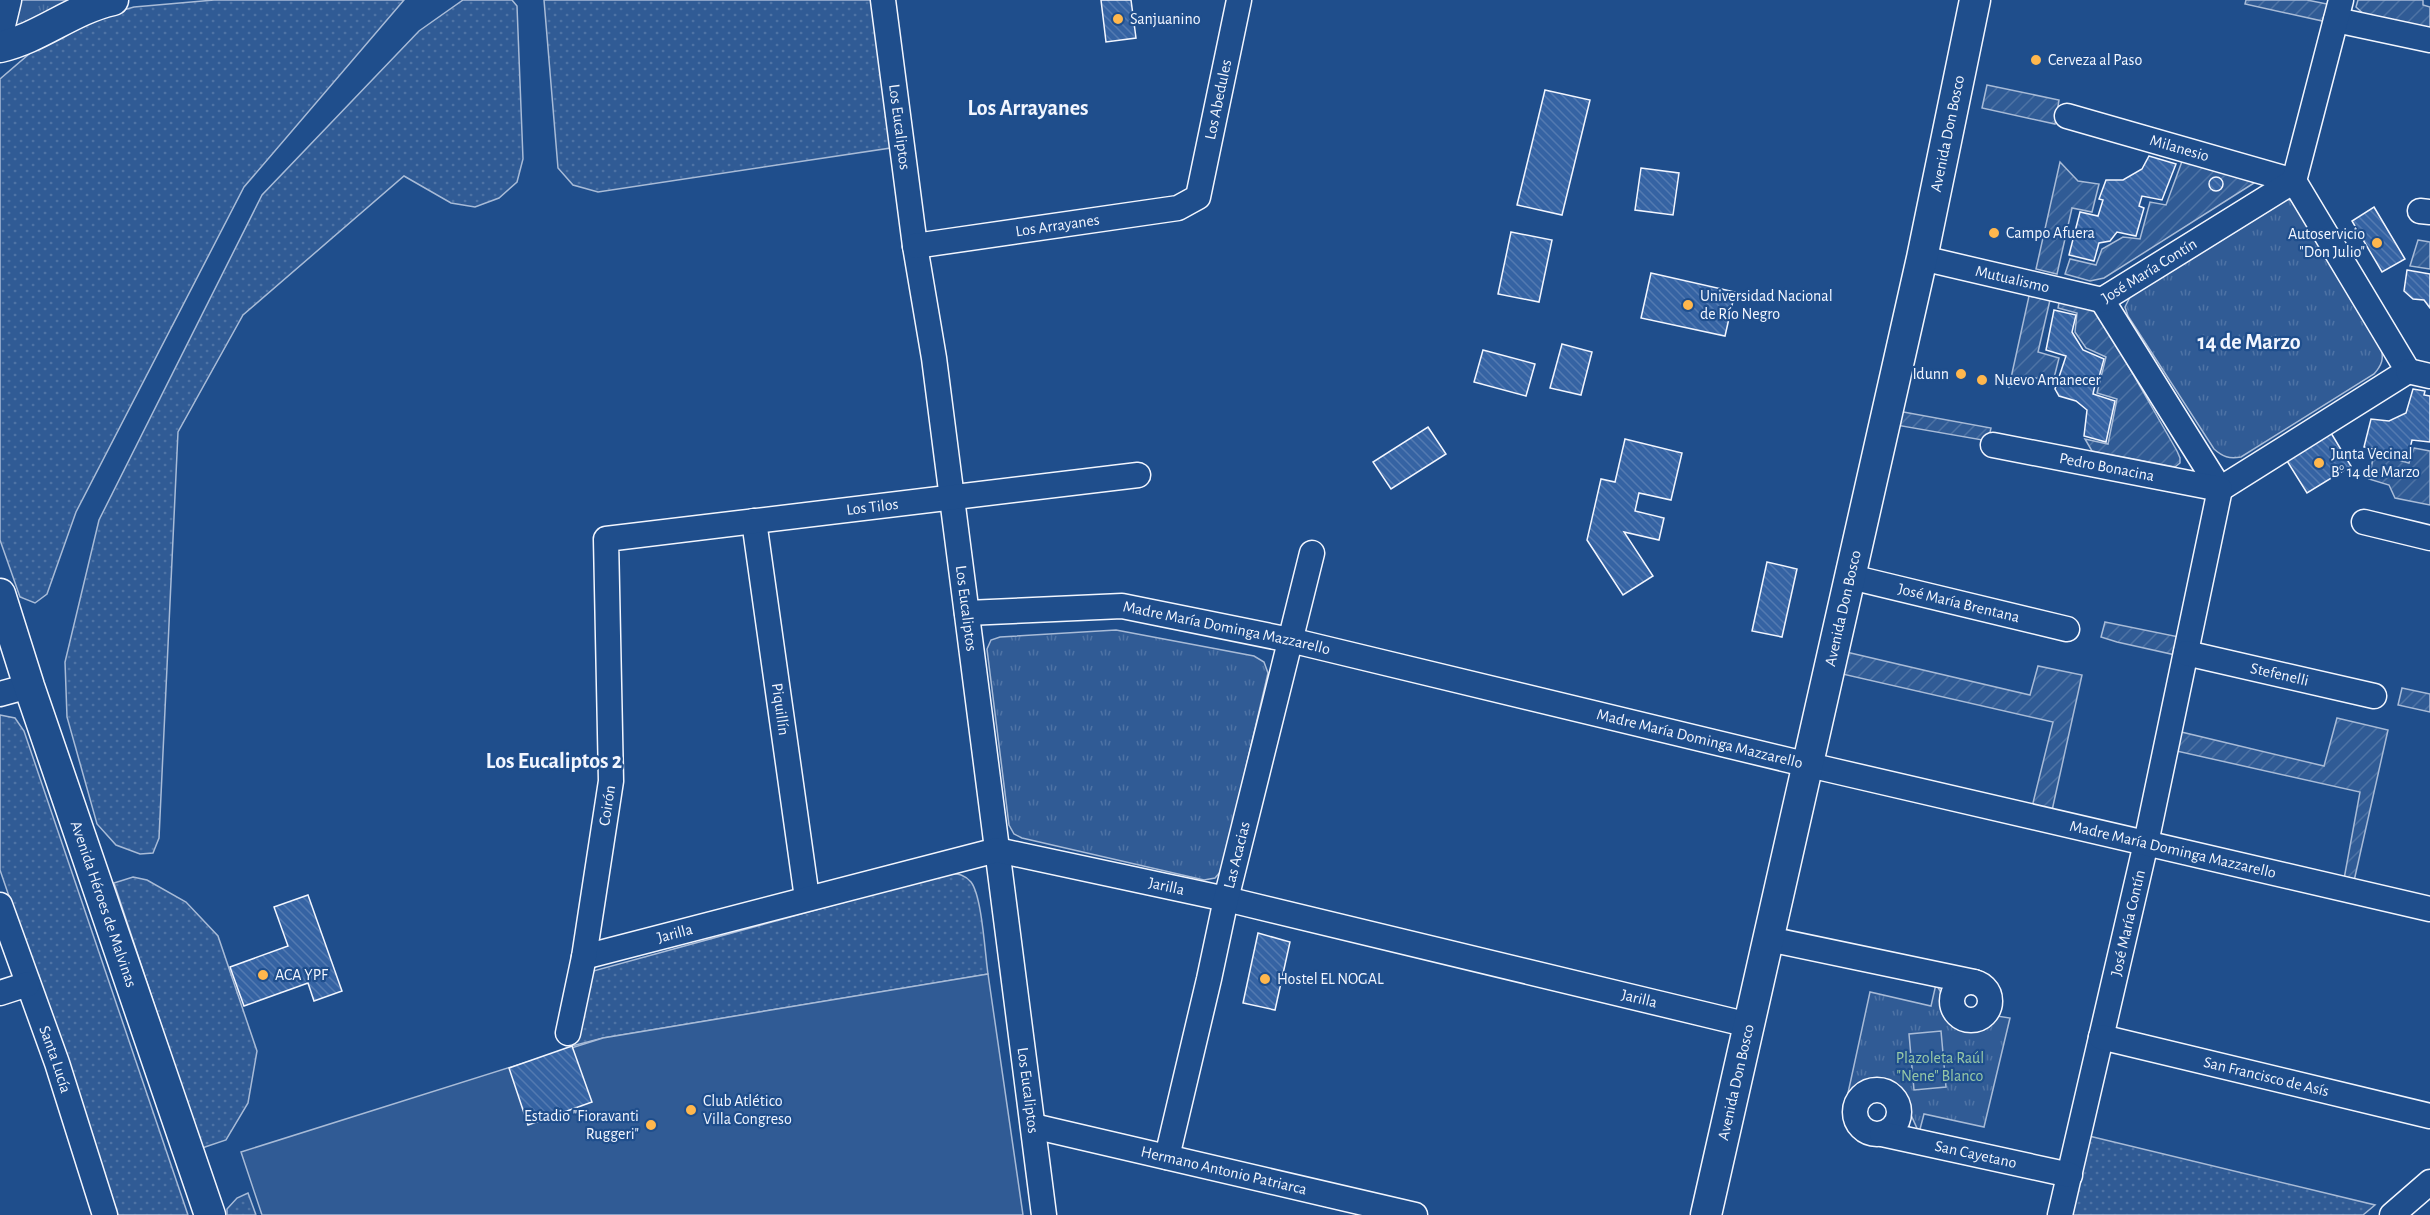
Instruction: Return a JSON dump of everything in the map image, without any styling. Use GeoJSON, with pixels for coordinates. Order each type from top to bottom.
{"type":"FeatureCollection","features":[{"type":"Feature","properties":{"kind":"main road"},"geometry":{"type":"LineString","coordinates":[[0,25],[6,0]]}},
{"type":"Feature","properties":{"kind":"main road"},"geometry":{"type":"LineString","coordinates":[[0,47],[21,42],[69,15],[113,0]]}},
{"type":"Feature","properties":{"kind":"main road","name":"Avenida Don Bosco"},"geometry":{"type":"LineString","coordinates":[[1706,1215],[1922,258],[1975,0]]}},
{"type":"Feature","properties":{"kind":"main road","name":"Avenida Héroes de Malvinas"},"geometry":{"type":"LineString","coordinates":[[0,594],[29,686],[210,1215]]}},
{"type":"Feature","properties":{"kind":"street","name":"Los Eucaliptos"},"geometry":{"type":"LineString","coordinates":[[883,0],[915,246],[934,358],[1044,1215]]}},
{"type":"Feature","properties":{"kind":"street","name":"Los Abedules"},"geometry":{"type":"LineString","coordinates":[[1198,197],[1239,0]]}},
{"type":"Feature","properties":{"kind":"street"},"geometry":{"type":"LineString","coordinates":[[2220,489],[2419,373],[2294,181],[2338,10],[2430,40]]}},
{"type":"Feature","properties":{"kind":"street","name":"Milanesio"},"geometry":{"type":"LineString","coordinates":[[2067,116],[2294,181]]}},
{"type":"Feature","properties":{"kind":"street","name":"José María Contín"},"geometry":{"type":"LineString","coordinates":[[2060,1215],[2146,843],[2220,489],[2102,300],[2294,181]]}},
{"type":"Feature","properties":{"kind":"street","name":"Los Arrayanes"},"geometry":{"type":"LineString","coordinates":[[915,246],[1178,208],[1198,197]]}},
{"type":"Feature","properties":{"kind":"street","name":"Mutualismo"},"geometry":{"type":"LineString","coordinates":[[1922,258],[2102,300]]}},
{"type":"Feature","properties":{"kind":"street","name":"Pedro Bonacina"},"geometry":{"type":"LineString","coordinates":[[1993,445],[2220,489]]}},
{"type":"Feature","properties":{"kind":"street","name":"Los Tilos"},"geometry":{"type":"LineString","coordinates":[[606,539],[1138,475]]}},
{"type":"Feature","properties":{"kind":"street","name":"Piquillín"},"geometry":{"type":"LineString","coordinates":[[754,521],[807,898]]}},
{"type":"Feature","properties":{"kind":"street"},"geometry":{"type":"LineString","coordinates":[[2364,522],[2430,538]]}},
{"type":"Feature","properties":{"kind":"street","name":"Coirón"},"geometry":{"type":"LineString","coordinates":[[568,1033],[584,957],[611,781],[606,539]]}},
{"type":"Feature","properties":{"kind":"street","name":"Las Acacias"},"geometry":{"type":"LineString","coordinates":[[1167,1157],[1226,899],[1312,553]]}},
{"type":"Feature","properties":{"kind":"street","name":"José María Brentana"},"geometry":{"type":"LineString","coordinates":[[1851,578],[2067,629]]}},
{"type":"Feature","properties":{"kind":"street","name":"Madre María Dominga Mazzarello"},"geometry":{"type":"LineString","coordinates":[[967,613],[1122,606],[1290,640],[1809,765],[2430,909]]}},
{"type":"Feature","properties":{"kind":"street","name":"Stefenelli"},"geometry":{"type":"LineString","coordinates":[[2186,653],[2374,696]]}},
{"type":"Feature","properties":{"kind":"street"},"geometry":{"type":"LineString","coordinates":[[0,694],[29,686]]}},
{"type":"Feature","properties":{"kind":"street","name":"Jarilla"},"geometry":{"type":"LineString","coordinates":[[584,957],[998,850],[1226,899],[1749,1025]]}},
{"type":"Feature","properties":{"kind":"street","name":"Santa Lucía"},"geometry":{"type":"LineString","coordinates":[[0,905],[57,1064],[105,1215]]}},
{"type":"Feature","properties":{"kind":"street"},"geometry":{"type":"LineString","coordinates":[[1769,939],[1974,982]]}},
{"type":"Feature","properties":{"kind":"street"},"geometry":{"type":"LineString","coordinates":[[0,993],[28,984]]}},
{"type":"Feature","properties":{"kind":"street","name":"San Francisco de Asís"},"geometry":{"type":"LineString","coordinates":[[2101,1037],[2430,1116]]}},
{"type":"Feature","properties":{"kind":"street","name":"Hermano Antonio Patriarca"},"geometry":{"type":"LineString","coordinates":[[1033,1126],[1412,1215]]}},
{"type":"Feature","properties":{"kind":"street","name":"San Cayetano"},"geometry":{"type":"LineString","coordinates":[[1882,1134],[2070,1175]]}},
{"type":"Feature","properties":{"kind":"street"},"geometry":{"type":"LineString","coordinates":[[2392,1215],[2430,1182]]}},
{"type":"Feature","properties":{"kind":"green space"},"geometry":{"type":"Polygon","coordinates":[[[14,0],[74,0],[17,31],[13,24],[14,0]]]}},
{"type":"Feature","properties":{"kind":"green space"},"geometry":{"type":"Polygon","coordinates":[[[214,0],[404,0],[244,187],[76,512],[47,594],[35,603],[20,597],[0,540],[0,79],[42,43],[109,14],[134,7],[214,0]]]}},
{"type":"Feature","properties":{"kind":"green space"},"geometry":{"type":"Polygon","coordinates":[[[463,0],[512,0],[517,6],[523,159],[517,182],[499,198],[475,207],[451,203],[404,176],[243,315],[178,432],[159,838],[153,853],[140,854],[116,845],[97,824],[67,717],[65,662],[99,520],[262,195],[419,31],[463,0]]]}},
{"type":"Feature","properties":{"kind":"green space"},"geometry":{"type":"Polygon","coordinates":[[[544,0],[883,0],[897,147],[598,192],[573,185],[558,168],[544,0]]]}},
{"type":"Feature","properties":{"kind":"green space"},"geometry":{"type":"Polygon","coordinates":[[[2246,0],[2307,0],[2332,5],[2327,22],[2245,4],[2246,0]]]}},
{"type":"Feature","properties":{"kind":"green space"},"geometry":{"type":"Polygon","coordinates":[[[2358,0],[2423,0],[2423,5],[2430,7],[2430,32],[2367,17],[2356,7],[2358,0]]]}},
{"type":"Feature","properties":{"kind":"green space"},"geometry":{"type":"Polygon","coordinates":[[[1987,85],[2059,100],[2055,124],[1982,108],[1987,85]]]}},
{"type":"Feature","properties":{"kind":"green space"},"geometry":{"type":"Polygon","coordinates":[[[2184,156],[2254,178],[2254,183],[2104,278],[2090,281],[2065,274],[2070,259],[2096,265],[2102,249],[2123,237],[2140,239],[2150,202],[2166,205],[2184,156]]]}},
{"type":"Feature","properties":{"kind":"green space"},"geometry":{"type":"Polygon","coordinates":[[[2060,162],[2078,181],[2099,184],[2092,212],[2072,208],[2057,274],[2036,269],[2060,162]]]}},
{"type":"Feature","properties":{"kind":"green space"},"geometry":{"type":"Polygon","coordinates":[[[2285,198],[2292,201],[2381,347],[2382,362],[2374,374],[2241,457],[2223,456],[2214,449],[2128,316],[2125,307],[2133,291],[2285,198]]]}},
{"type":"Feature","properties":{"kind":"green space"},"geometry":{"type":"Polygon","coordinates":[[[2418,240],[2430,242],[2430,269],[2410,266],[2418,240]]]}},
{"type":"Feature","properties":{"kind":"green space"},"geometry":{"type":"Polygon","coordinates":[[[2029,296],[2050,300],[2038,352],[2059,358],[2053,382],[2032,377],[2009,387],[2029,296]]]}},
{"type":"Feature","properties":{"kind":"green space"},"geometry":{"type":"Polygon","coordinates":[[[2060,298],[2084,303],[2098,313],[2177,451],[2180,463],[2175,467],[2092,451],[2085,439],[2108,444],[2117,399],[2097,393],[2106,357],[2086,348],[2075,332],[2077,313],[2058,308],[2060,298]]]}},
{"type":"Feature","properties":{"kind":"green space"},"geometry":{"type":"Polygon","coordinates":[[[1898,411],[1991,428],[1988,441],[1896,425],[1898,411]]]}},
{"type":"Feature","properties":{"kind":"green space"},"geometry":{"type":"Polygon","coordinates":[[[2414,448],[2430,451],[2430,505],[2395,498],[2389,485],[2369,479],[2374,453],[2409,463],[2414,448]]]}},
{"type":"Feature","properties":{"kind":"green space"},"geometry":{"type":"Polygon","coordinates":[[[2105,622],[2184,638],[2180,656],[2101,637],[2105,622]]]}},
{"type":"Feature","properties":{"kind":"green space"},"geometry":{"type":"Polygon","coordinates":[[[1116,630],[1254,656],[1264,662],[1268,673],[1222,870],[1215,878],[1204,880],[1022,838],[1014,834],[1009,825],[987,649],[991,640],[1000,637],[1116,630]]]}},
{"type":"Feature","properties":{"kind":"green space"},"geometry":{"type":"Polygon","coordinates":[[[1842,651],[2030,695],[2038,666],[2082,675],[2051,815],[2031,811],[2053,722],[1838,673],[1842,651]]]}},
{"type":"Feature","properties":{"kind":"green space"},"geometry":{"type":"Polygon","coordinates":[[[2402,688],[2430,694],[2430,712],[2398,705],[2402,688]]]}},
{"type":"Feature","properties":{"kind":"green space"},"geometry":{"type":"Polygon","coordinates":[[[0,715],[15,718],[24,731],[188,1215],[118,1215],[0,870],[0,715]]]}},
{"type":"Feature","properties":{"kind":"green space"},"geometry":{"type":"Polygon","coordinates":[[[2337,718],[2388,730],[2354,881],[2344,879],[2360,792],[2172,750],[2177,731],[2324,766],[2337,718]]]}},
{"type":"Feature","properties":{"kind":"green space"},"geometry":{"type":"Polygon","coordinates":[[[950,873],[966,878],[975,889],[988,974],[603,1038],[572,1046],[586,973],[950,873]]]}},
{"type":"Feature","properties":{"kind":"green space"},"geometry":{"type":"Polygon","coordinates":[[[133,877],[147,880],[186,902],[218,936],[257,1051],[248,1103],[226,1140],[202,1148],[114,883],[133,877]]]}},
{"type":"Feature","properties":{"kind":"green space","name":"Club Atlético Villa Congreso"},"geometry":{"type":"Polygon","coordinates":[[[988,974],[1023,1215],[262,1215],[241,1152],[603,1038],[988,974]]]}},
{"type":"Feature","properties":{"kind":"green space","name":"Plazoleta Raúl \"Nene\" Blanco"},"geometry":{"type":"Polygon","coordinates":[[[1936,984],[1950,1015],[1959,1023],[1976,1024],[1991,1015],[2010,1018],[1984,1127],[1924,1114],[1919,1133],[1903,1100],[1887,1086],[1878,1084],[1867,1087],[1855,1095],[1848,1093],[1870,992],[1931,1006],[1936,984]]]}},
{"type":"Feature","properties":{"kind":"green space"},"geometry":{"type":"Polygon","coordinates":[[[1941,1031],[1946,1087],[1914,1090],[1909,1034],[1941,1031]]]}},
{"type":"Feature","properties":{"kind":"green space"},"geometry":{"type":"Polygon","coordinates":[[[2089,1136],[2375,1205],[2363,1215],[2070,1215],[2089,1136]]]}},
{"type":"Feature","properties":{"kind":"green space"},"geometry":{"type":"Polygon","coordinates":[[[248,1193],[256,1215],[227,1215],[227,1209],[237,1198],[248,1193]]]}},
{"type":"Feature","properties":{"kind":"building","name":"Sanjuanino"},"geometry":{"type":"Polygon","coordinates":[[[1101,0],[1131,0],[1136,38],[1106,42],[1101,0]]]}},
{"type":"Feature","properties":{"kind":"building"},"geometry":{"type":"Polygon","coordinates":[[[1545,90],[1590,100],[1562,215],[1517,205],[1545,90]]]}},
{"type":"Feature","properties":{"kind":"building"},"geometry":{"type":"Polygon","coordinates":[[[2149,156],[2176,164],[2162,200],[2142,196],[2139,206],[2144,208],[2136,236],[2117,232],[2110,241],[2099,243],[2094,261],[2069,255],[2080,212],[2098,216],[2103,200],[2099,199],[2106,180],[2123,180],[2142,169],[2149,156]]]}},
{"type":"Feature","properties":{"kind":"building"},"geometry":{"type":"Polygon","coordinates":[[[1641,168],[1679,173],[1673,215],[1635,210],[1641,168]]]}},
{"type":"Feature","properties":{"kind":"building"},"geometry":{"type":"Polygon","coordinates":[[[2213,177],[2219,177],[2223,184],[2219,191],[2213,191],[2209,187],[2209,181],[2213,177]]]}},
{"type":"Feature","properties":{"kind":"building"},"geometry":{"type":"Polygon","coordinates":[[[2374,207],[2405,259],[2382,272],[2352,221],[2374,207]]]}},
{"type":"Feature","properties":{"kind":"building"},"geometry":{"type":"Polygon","coordinates":[[[1511,232],[1552,240],[1539,302],[1498,294],[1511,232]]]}},
{"type":"Feature","properties":{"kind":"building"},"geometry":{"type":"Polygon","coordinates":[[[2407,270],[2430,274],[2430,308],[2424,300],[2413,299],[2404,291],[2407,270]]]}},
{"type":"Feature","properties":{"kind":"building","name":"Universidad Nacional de Río Negro"},"geometry":{"type":"Polygon","coordinates":[[[1651,273],[1735,292],[1725,336],[1641,318],[1651,273]]]}},
{"type":"Feature","properties":{"kind":"building"},"geometry":{"type":"Polygon","coordinates":[[[2054,310],[2076,315],[2072,332],[2083,350],[2104,359],[2093,394],[2115,401],[2106,442],[2084,436],[2087,410],[2076,401],[2059,396],[2055,389],[2066,356],[2046,350],[2054,310]]]}},
{"type":"Feature","properties":{"kind":"building"},"geometry":{"type":"Polygon","coordinates":[[[1562,344],[1592,352],[1581,395],[1550,388],[1562,344]]]}},
{"type":"Feature","properties":{"kind":"building"},"geometry":{"type":"Polygon","coordinates":[[[1483,350],[1535,364],[1526,396],[1474,382],[1483,350]]]}},
{"type":"Feature","properties":{"kind":"building"},"geometry":{"type":"Polygon","coordinates":[[[2413,389],[2425,391],[2424,395],[2430,396],[2430,442],[2412,440],[2408,457],[2364,447],[2371,419],[2389,421],[2406,413],[2413,389]]]}},
{"type":"Feature","properties":{"kind":"building"},"geometry":{"type":"Polygon","coordinates":[[[1428,427],[1446,454],[1391,489],[1373,462],[1428,427]]]}},
{"type":"Feature","properties":{"kind":"building","name":"Junta Vecinal B° 14 de Marzo"},"geometry":{"type":"Polygon","coordinates":[[[2331,433],[2351,466],[2307,493],[2287,461],[2331,433]]]}},
{"type":"Feature","properties":{"kind":"building"},"geometry":{"type":"Polygon","coordinates":[[[1625,439],[1682,453],[1671,500],[1639,493],[1635,511],[1664,518],[1659,540],[1624,532],[1653,576],[1623,595],[1587,540],[1601,479],[1615,482],[1625,439]]]}},
{"type":"Feature","properties":{"kind":"building"},"geometry":{"type":"Polygon","coordinates":[[[1767,562],[1797,569],[1782,637],[1752,631],[1767,562]]]}},
{"type":"Feature","properties":{"kind":"building"},"geometry":{"type":"Polygon","coordinates":[[[308,895],[342,991],[314,1001],[308,983],[244,1006],[230,967],[288,946],[274,907],[308,895]]]}},
{"type":"Feature","properties":{"kind":"building","name":"Hostel EL NOGAL"},"geometry":{"type":"Polygon","coordinates":[[[1258,933],[1290,942],[1275,1010],[1243,1003],[1258,933]]]}},
{"type":"Feature","properties":{"kind":"building"},"geometry":{"type":"Polygon","coordinates":[[[572,1046],[592,1102],[528,1125],[509,1068],[572,1046]]]}},
{"type":"Feature","properties":{"kind":"place","name":"Sanjuanino"},"geometry":{"type":"Point","coordinates":[1118,19]}},
{"type":"Feature","properties":{"kind":"place","name":"Cerveza al Paso"},"geometry":{"type":"Point","coordinates":[2036,60]}},
{"type":"Feature","properties":{"kind":"place","name":"Campo Afuera"},"geometry":{"type":"Point","coordinates":[1994,233]}},
{"type":"Feature","properties":{"kind":"place","name":"Autoservicio \"Don Julio\""},"geometry":{"type":"Point","coordinates":[2377,243]}},
{"type":"Feature","properties":{"kind":"place","name":"Universidad Nacional de Río Negro"},"geometry":{"type":"Point","coordinates":[1688,305]}},
{"type":"Feature","properties":{"kind":"place","name":"Idunn"},"geometry":{"type":"Point","coordinates":[1961,374]}},
{"type":"Feature","properties":{"kind":"place","name":"Nuevo Amanecer"},"geometry":{"type":"Point","coordinates":[1982,380]}},
{"type":"Feature","properties":{"kind":"place","name":"Junta Vecinal B° 14 de Marzo"},"geometry":{"type":"Point","coordinates":[2319,463]}},
{"type":"Feature","properties":{"kind":"place","name":"ACA YPF"},"geometry":{"type":"Point","coordinates":[263,975]}},
{"type":"Feature","properties":{"kind":"place","name":"Hostel EL NOGAL"},"geometry":{"type":"Point","coordinates":[1265,979]}},
{"type":"Feature","properties":{"kind":"place","name":"Club Atlético Villa Congreso"},"geometry":{"type":"Point","coordinates":[691,1110]}},
{"type":"Feature","properties":{"kind":"place","name":"Estadio \"Fioravanti Ruggeri\""},"geometry":{"type":"Point","coordinates":[651,1125]}},
{"type":"Feature","properties":{"kind":"district","name":"Los Arrayanes"},"geometry":{"type":"Point","coordinates":[1028,108]}},
{"type":"Feature","properties":{"kind":"district","name":"14 de Marzo"},"geometry":{"type":"Point","coordinates":[2249,342]}},
{"type":"Feature","properties":{"kind":"district","name":"Los Eucaliptos 2"},"geometry":{"type":"Point","coordinates":[554,761]}}]}
